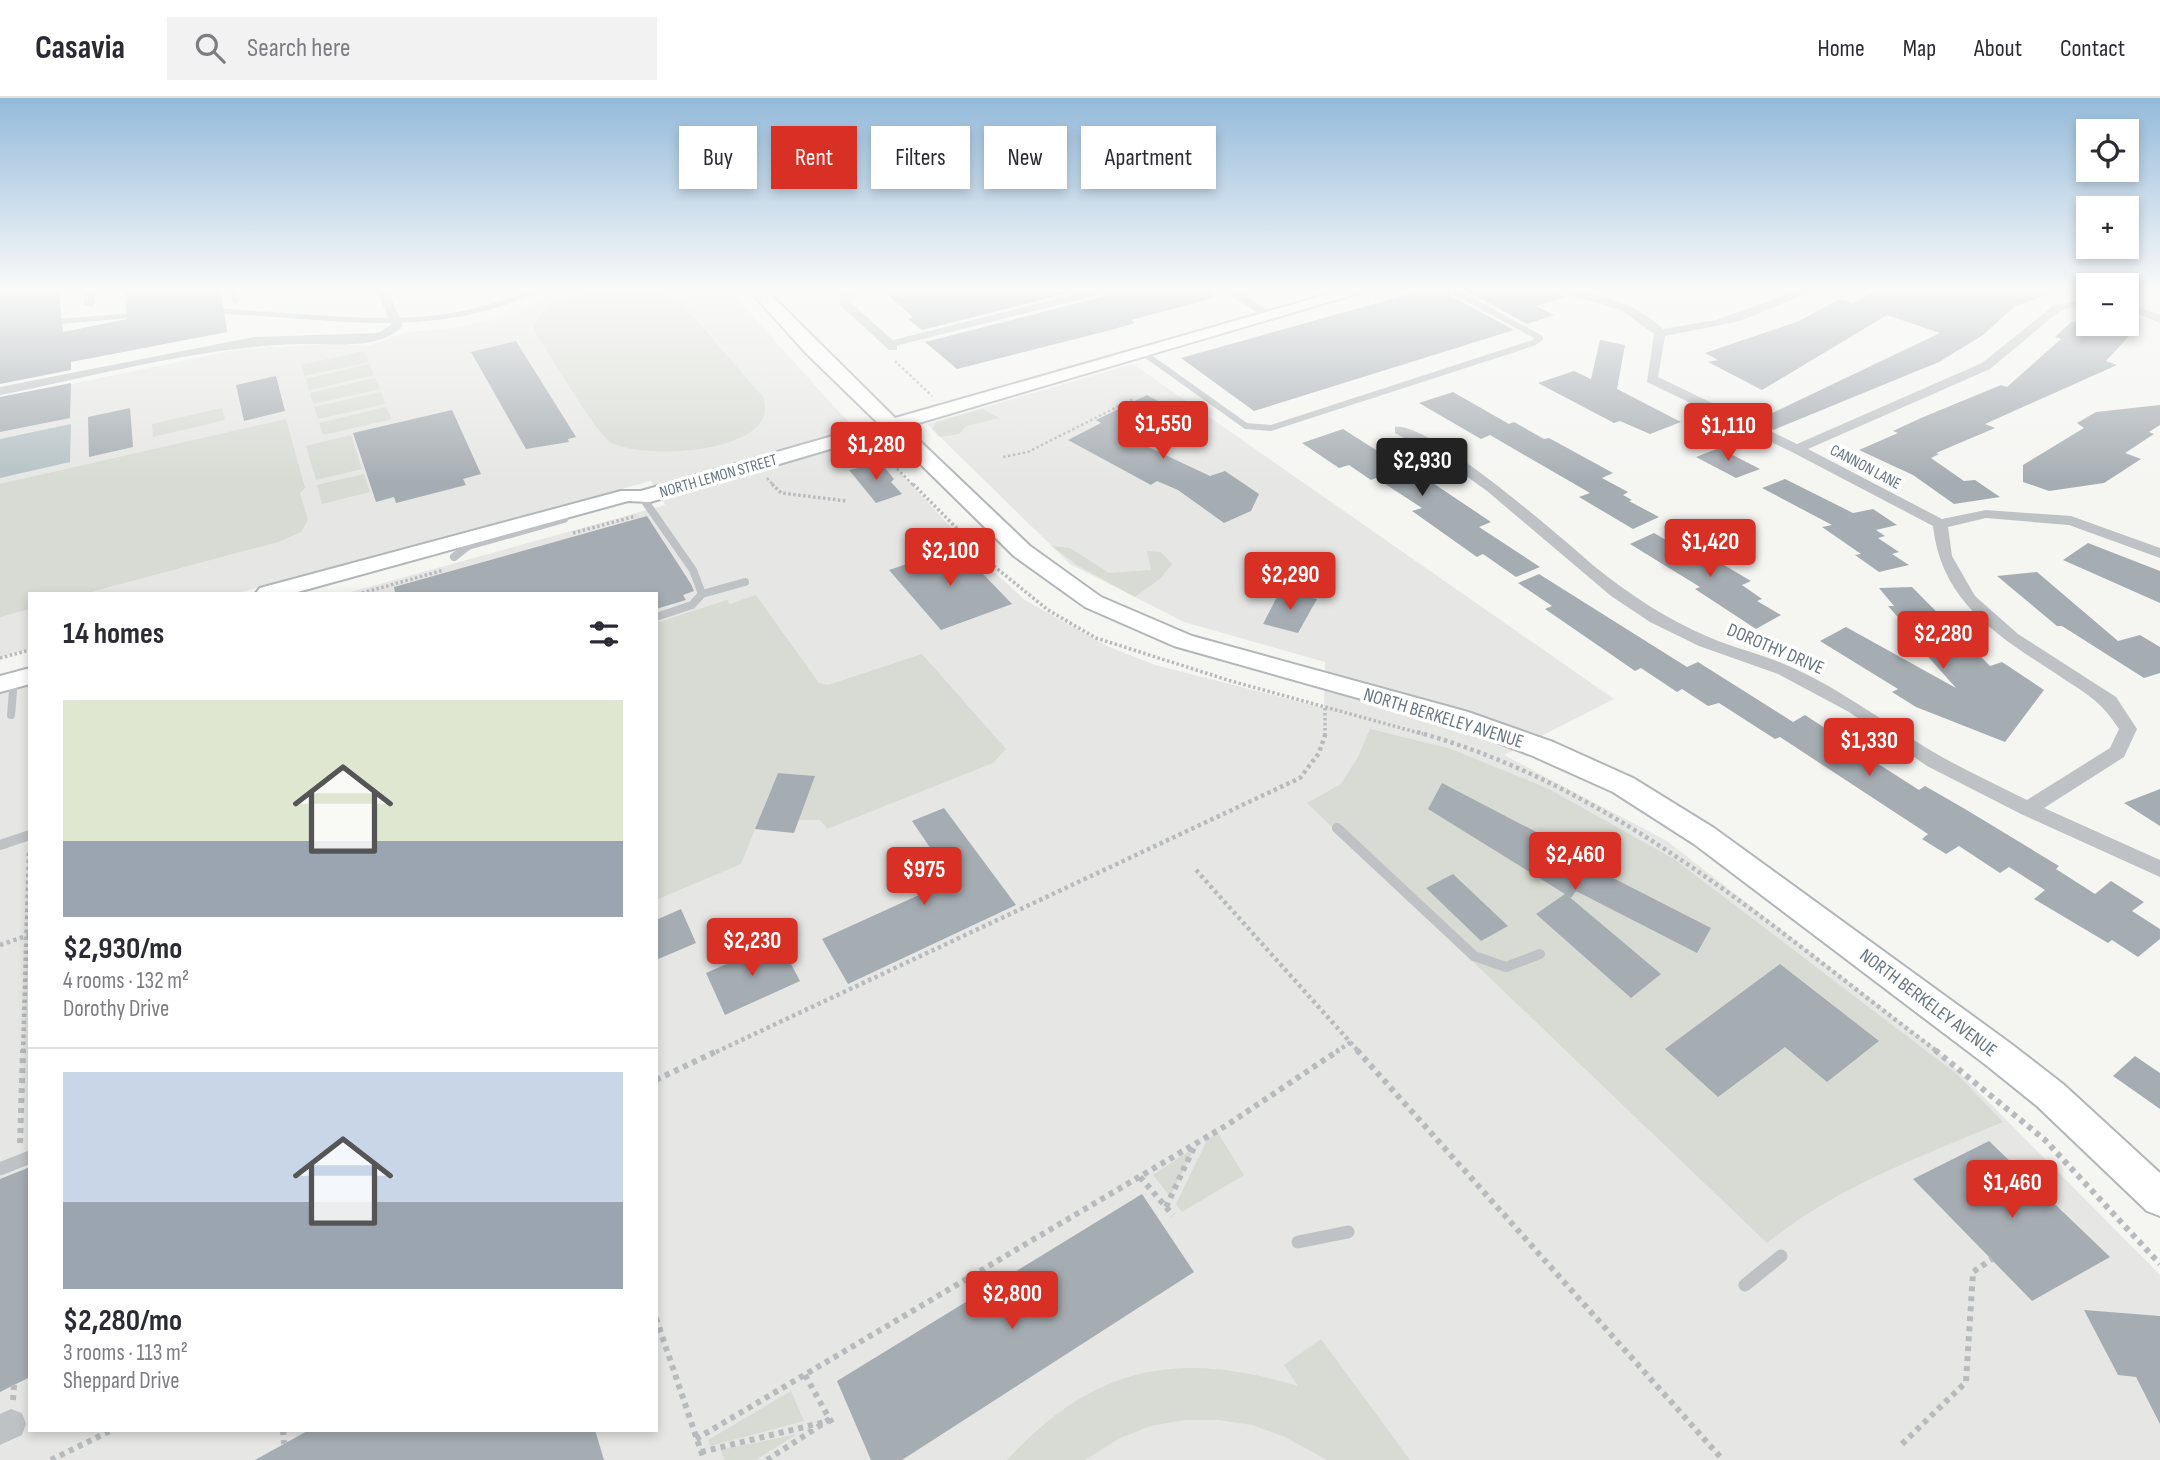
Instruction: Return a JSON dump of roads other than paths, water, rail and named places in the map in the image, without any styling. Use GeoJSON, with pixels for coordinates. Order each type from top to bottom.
{"type":"FeatureCollection","features":[{"type":"Feature","properties":{"kind":"street"},"geometry":{"type":"LineString","coordinates":[[0,391],[185,355]]}},
{"type":"Feature","properties":{"kind":"street","name":"NORTH BERKELEY AVENUE"},"geometry":{"type":"LineString","coordinates":[[818,355],[1022,551],[1051,574],[1118,614],[1214,651],[1459,718],[1543,749],[1623,785],[1704,836],[1998,1054],[2050,1095],[2160,1198]]}},
{"type":"Feature","properties":{"kind":"street","name":"NORTH LEMON STREET"},"geometry":{"type":"LineString","coordinates":[[272,592],[628,495],[642,497],[1133,355]]}},
{"type":"Feature","properties":{"kind":"street","name":"CANNON LANE"},"geometry":{"type":"LineString","coordinates":[[1656,355],[1651,379],[1797,449],[1940,524]]}},
{"type":"Feature","properties":{"kind":"street"},"geometry":{"type":"LineString","coordinates":[[1797,449],[1986,366],[2000,355]]}},
{"type":"Feature","properties":{"kind":"street","name":"DOROTHY DRIVE"},"geometry":{"type":"LineString","coordinates":[[1400,430],[1449,457],[1492,488],[1617,593],[1656,618],[1705,642],[1784,670],[1856,708],[1934,761],[2028,809],[2160,869]]}},
{"type":"Feature","properties":{"kind":"street","name":"NORTH LEMON STREET"},"geometry":{"type":"LineString","coordinates":[[328,592],[634,506],[642,497]]}},
{"type":"Feature","properties":{"kind":"street"},"geometry":{"type":"LineString","coordinates":[[2028,809],[2117,752],[2128,729],[2110,701],[2012,638],[1969,599],[1944,556],[1940,524],[1986,514],[2071,521],[2160,552]]}},
{"type":"Feature","properties":{"kind":"street"},"geometry":{"type":"LineString","coordinates":[[11,677],[28,661]]}},
{"type":"Feature","properties":{"kind":"lane"},"geometry":{"type":"LineString","coordinates":[[1146,355],[1246,426],[1271,428],[1497,355]]}},
{"type":"Feature","properties":{"kind":"lane"},"geometry":{"type":"LineString","coordinates":[[642,497],[693,570],[702,594]]}},
{"type":"Feature","properties":{"kind":"lane"},"geometry":{"type":"LineString","coordinates":[[454,557],[468,546],[564,519],[564,512]]}},
{"type":"Feature","properties":{"kind":"lane"},"geometry":{"type":"LineString","coordinates":[[658,616],[692,606],[702,594],[745,582]]}},
{"type":"Feature","properties":{"kind":"lane"},"geometry":{"type":"LineString","coordinates":[[11,677],[11,715]]}},
{"type":"Feature","properties":{"kind":"lane"},"geometry":{"type":"LineString","coordinates":[[1337,828],[1474,956],[1506,967],[1540,954]]}},
{"type":"Feature","properties":{"kind":"lane"},"geometry":{"type":"LineString","coordinates":[[0,845],[27,836]]}},
{"type":"Feature","properties":{"kind":"lane"},"geometry":{"type":"LineString","coordinates":[[0,1169],[24,1159]]}},
{"type":"Feature","properties":{"kind":"lane"},"geometry":{"type":"LineString","coordinates":[[1297,1242],[1348,1232]]}},
{"type":"Feature","properties":{"kind":"lane"},"geometry":{"type":"LineString","coordinates":[[1745,1285],[1781,1256]]}}]}
